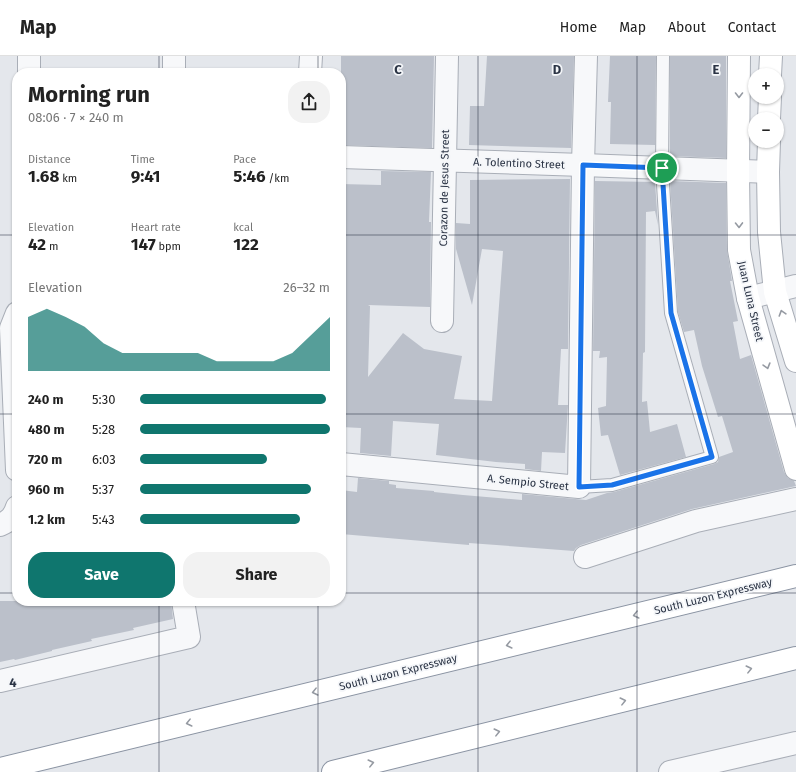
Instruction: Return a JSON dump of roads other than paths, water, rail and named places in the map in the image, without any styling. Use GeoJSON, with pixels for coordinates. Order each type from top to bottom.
{"type":"FeatureCollection","features":[{"type":"Feature","properties":{"kind":"main road","name":"Juan Luna Street"},"geometry":{"type":"LineString","coordinates":[[739,56],[739,250],[748,298],[796,469]]}},
{"type":"Feature","properties":{"kind":"main road"},"geometry":{"type":"LineString","coordinates":[[770,68],[771,56]]}},
{"type":"Feature","properties":{"kind":"main road"},"geometry":{"type":"LineString","coordinates":[[769,148],[769,232],[775,292],[796,360]]}},
{"type":"Feature","properties":{"kind":"main road","name":"South Luzon Expressway"},"geometry":{"type":"LineString","coordinates":[[0,769],[796,576]]}},
{"type":"Feature","properties":{"kind":"main road"},"geometry":{"type":"LineString","coordinates":[[333,772],[796,658]]}},
{"type":"Feature","properties":{"kind":"street"},"geometry":{"type":"LineString","coordinates":[[29,56],[29,68]]}},
{"type":"Feature","properties":{"kind":"street"},"geometry":{"type":"LineString","coordinates":[[174,56],[174,68]]}},
{"type":"Feature","properties":{"kind":"street"},"geometry":{"type":"LineString","coordinates":[[310,68],[311,56]]}},
{"type":"Feature","properties":{"kind":"street","name":"Corazon de Jesus Street"},"geometry":{"type":"LineString","coordinates":[[442,321],[447,56]]}},
{"type":"Feature","properties":{"kind":"street"},"geometry":{"type":"LineString","coordinates":[[579,487],[583,165],[586,56]]}},
{"type":"Feature","properties":{"kind":"street","name":"A. Tolentino Street"},"geometry":{"type":"LineString","coordinates":[[346,157],[768,172]]}},
{"type":"Feature","properties":{"kind":"street"},"geometry":{"type":"LineString","coordinates":[[748,298],[796,286]]}},
{"type":"Feature","properties":{"kind":"street"},"geometry":{"type":"LineString","coordinates":[[12,326],[12,352]]}},
{"type":"Feature","properties":{"kind":"street","name":"A. Sempio Street"},"geometry":{"type":"LineString","coordinates":[[346,464],[579,487]]}},
{"type":"Feature","properties":{"kind":"street"},"geometry":{"type":"LineString","coordinates":[[585,557],[696,521],[796,499]]}},
{"type":"Feature","properties":{"kind":"street"},"geometry":{"type":"LineString","coordinates":[[0,525],[12,517]]}},
{"type":"Feature","properties":{"kind":"street"},"geometry":{"type":"LineString","coordinates":[[0,681],[189,638],[184,606]]}},
{"type":"Feature","properties":{"kind":"street"},"geometry":{"type":"LineString","coordinates":[[670,772],[796,743]]}},
{"type":"Feature","properties":{"kind":"lane","name":"A. Sempio Street"},"geometry":{"type":"LineString","coordinates":[[579,487],[612,485],[712,457],[671,313],[662,168],[663,56]]}}]}
